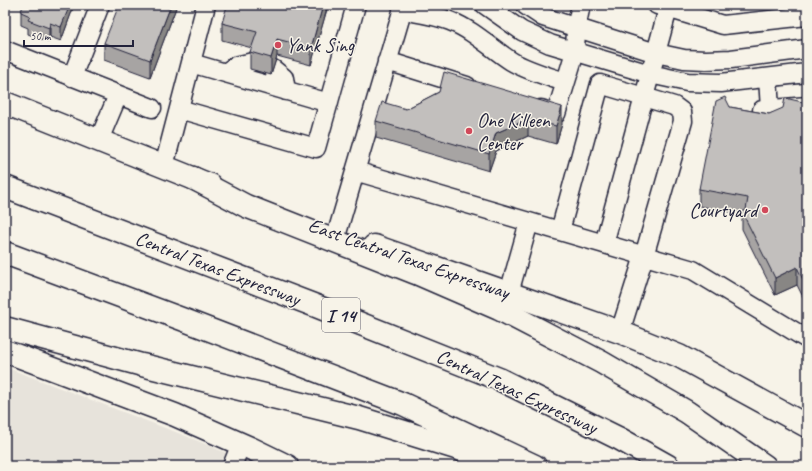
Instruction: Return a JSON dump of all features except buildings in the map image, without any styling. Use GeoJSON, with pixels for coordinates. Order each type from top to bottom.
{"type":"FeatureCollection","features":[{"type":"Feature","properties":{"kind":"main road","name":"East Central Texas Expressway"},"geometry":{"type":"LineString","coordinates":[[5,103],[293,218],[620,332],[679,356],[807,426]]}},
{"type":"Feature","properties":{"kind":"main road"},"geometry":{"type":"LineString","coordinates":[[193,178],[246,206],[416,272],[499,309],[601,362],[680,408],[766,466]]}},
{"type":"Feature","properties":{"kind":"main road","name":"Central Texas Expressway"},"geometry":{"type":"LineString","coordinates":[[5,187],[309,303],[498,379],[620,439],[668,466]]}},
{"type":"Feature","properties":{"kind":"main road"},"geometry":{"type":"LineString","coordinates":[[5,253],[403,404],[535,466]]}},
{"type":"Feature","properties":{"kind":"main road"},"geometry":{"type":"LineString","coordinates":[[5,328],[150,367],[359,418],[456,448],[500,466]]}},
{"type":"Feature","properties":{"kind":"main road"},"geometry":{"type":"LineString","coordinates":[[5,351],[175,415],[287,466]]}},
{"type":"Feature","properties":{"kind":"street"},"geometry":{"type":"LineString","coordinates":[[72,77],[100,5]]}},
{"type":"Feature","properties":{"kind":"street"},"geometry":{"type":"LineString","coordinates":[[164,166],[206,5]]}},
{"type":"Feature","properties":{"kind":"street"},"geometry":{"type":"LineString","coordinates":[[179,108],[316,148],[356,5]]}},
{"type":"Feature","properties":{"kind":"street"},"geometry":{"type":"LineString","coordinates":[[484,5],[522,31],[550,44],[650,74],[687,82],[721,83],[807,73]]}},
{"type":"Feature","properties":{"kind":"street"},"geometry":{"type":"LineString","coordinates":[[525,5],[543,17],[656,53],[684,59],[731,59],[807,49]]}},
{"type":"Feature","properties":{"kind":"street"},"geometry":{"type":"LineString","coordinates":[[526,105],[556,114],[575,52],[576,28],[581,5]]}},
{"type":"Feature","properties":{"kind":"street"},"geometry":{"type":"LineString","coordinates":[[604,244],[656,53],[664,6],[723,25],[807,16]]}},
{"type":"Feature","properties":{"kind":"street"},"geometry":{"type":"LineString","coordinates":[[336,233],[403,7],[451,21],[471,31],[512,61],[534,72],[566,82]]}},
{"type":"Feature","properties":{"kind":"street"},"geometry":{"type":"LineString","coordinates":[[5,50],[152,108]]}},
{"type":"Feature","properties":{"kind":"street"},"geometry":{"type":"LineString","coordinates":[[387,61],[482,91]]}},
{"type":"Feature","properties":{"kind":"street"},"geometry":{"type":"LineString","coordinates":[[226,73],[235,66],[253,62]]}},
{"type":"Feature","properties":{"kind":"street"},"geometry":{"type":"LineString","coordinates":[[191,63],[329,103]]}},
{"type":"Feature","properties":{"kind":"street"},"geometry":{"type":"LineString","coordinates":[[273,69],[284,78],[286,91]]}},
{"type":"Feature","properties":{"kind":"street"},"geometry":{"type":"LineString","coordinates":[[768,78],[766,110],[807,106]]}},
{"type":"Feature","properties":{"kind":"street"},"geometry":{"type":"LineString","coordinates":[[560,231],[600,84],[674,106],[682,112],[683,121],[644,256],[620,332]]}},
{"type":"Feature","properties":{"kind":"street"},"geometry":{"type":"LineString","coordinates":[[99,140],[118,95]]}},
{"type":"Feature","properties":{"kind":"street"},"geometry":{"type":"LineString","coordinates":[[355,171],[693,270],[807,339]]}},
{"type":"Feature","properties":{"kind":"street"},"geometry":{"type":"LineString","coordinates":[[509,293],[529,222]]}},
{"type":"Feature","properties":{"kind":"street"},"geometry":{"type":"LineString","coordinates":[[232,466],[241,444]]}},
{"type":"Feature","properties":{"kind":"shaded area"},"geometry":{"type":"Polygon","coordinates":[[[5,367],[186,436],[257,466],[5,466],[5,367]]]}},
{"type":"Feature","properties":{"kind":"place","name":"Yank Sing"},"geometry":{"type":"Point","coordinates":[278,45]}},
{"type":"Feature","properties":{"kind":"place","name":"One Killeen Center"},"geometry":{"type":"Point","coordinates":[469,131]}},
{"type":"Feature","properties":{"kind":"place","name":"Courtyard"},"geometry":{"type":"Point","coordinates":[765,210]}}]}
